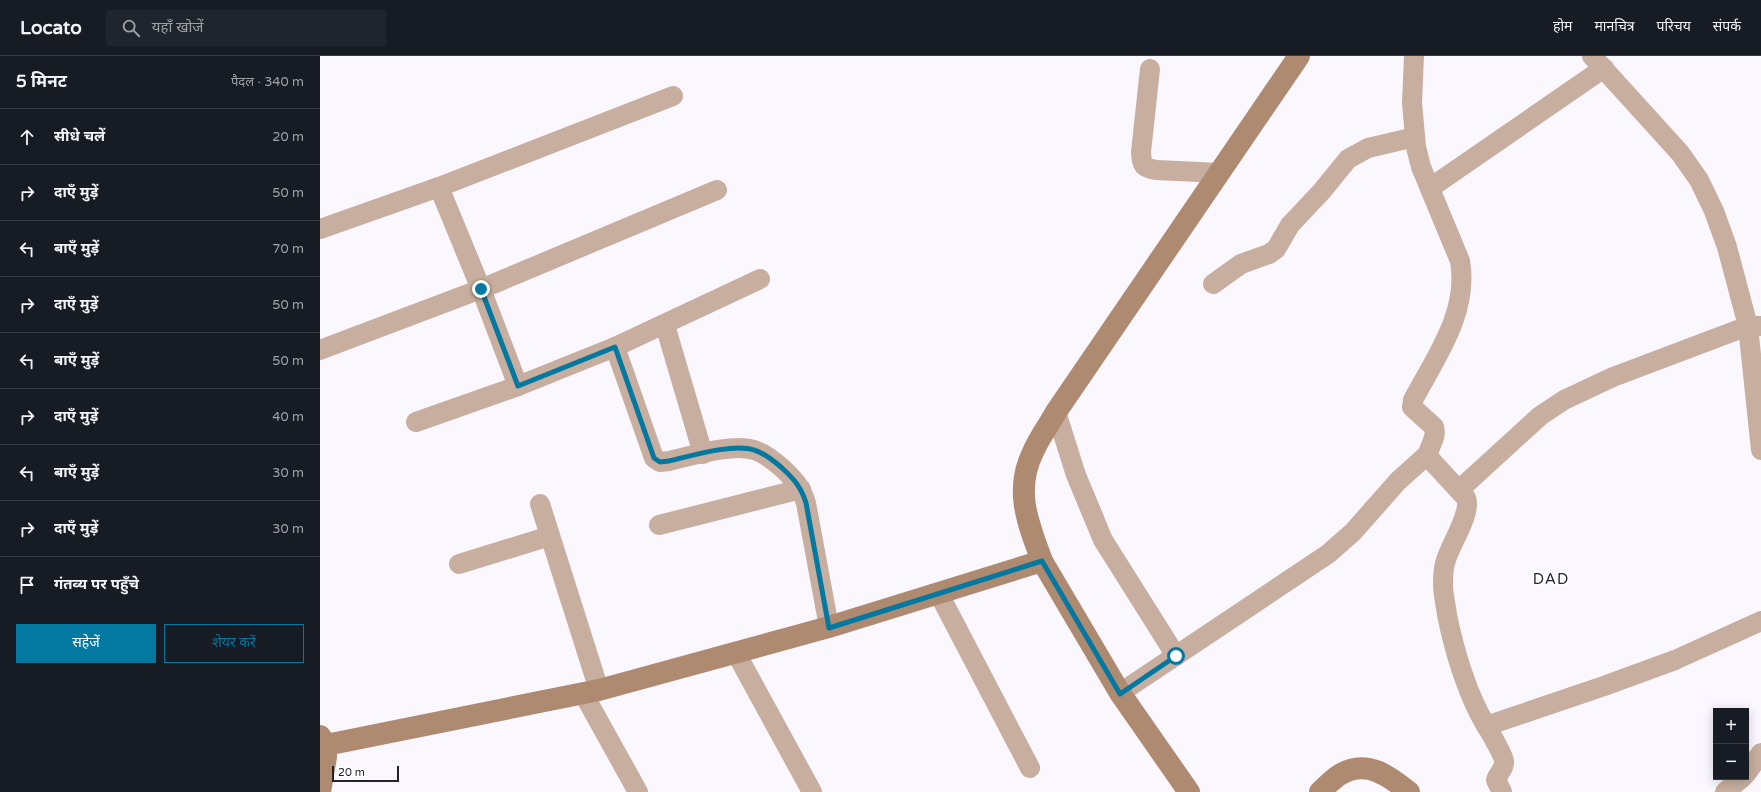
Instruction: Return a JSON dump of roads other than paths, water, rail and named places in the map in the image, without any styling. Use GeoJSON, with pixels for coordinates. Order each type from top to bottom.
{"type":"FeatureCollection","features":[{"type":"Feature","properties":{"kind":"street"},"geometry":{"type":"LineString","coordinates":[[1189,792],[1120,694],[1042,561],[1027,520],[1023,498],[1025,473],[1033,452],[1056,412],[1299,56]]}},
{"type":"Feature","properties":{"kind":"street"},"geometry":{"type":"LineString","coordinates":[[1120,694],[1342,542],[1398,481],[1428,454],[1434,440],[1434,427],[1412,407],[1413,400],[1456,317],[1461,295],[1463,276],[1460,261],[1421,167],[1415,137],[1412,102],[1414,56]]}},
{"type":"Feature","properties":{"kind":"street"},"geometry":{"type":"LineString","coordinates":[[1430,188],[1598,62],[1675,147],[1699,180],[1714,211],[1755,326],[1761,450]]}},
{"type":"Feature","properties":{"kind":"street"},"geometry":{"type":"LineString","coordinates":[[1150,69],[1141,152],[1142,162],[1147,169],[1219,173]]}},
{"type":"Feature","properties":{"kind":"street"},"geometry":{"type":"LineString","coordinates":[[320,229],[439,187],[673,96]]}},
{"type":"Feature","properties":{"kind":"street"},"geometry":{"type":"LineString","coordinates":[[1213,284],[1240,264],[1269,254],[1276,249],[1290,225],[1322,191],[1348,159],[1368,148],[1415,137]]}},
{"type":"Feature","properties":{"kind":"street"},"geometry":{"type":"LineString","coordinates":[[439,187],[481,289],[518,386]]}},
{"type":"Feature","properties":{"kind":"street"},"geometry":{"type":"LineString","coordinates":[[320,350],[481,289],[717,190]]}},
{"type":"Feature","properties":{"kind":"street"},"geometry":{"type":"LineString","coordinates":[[416,422],[518,386],[615,347],[665,325],[760,279]]}},
{"type":"Feature","properties":{"kind":"street"},"geometry":{"type":"LineString","coordinates":[[665,325],[703,454]]}},
{"type":"Feature","properties":{"kind":"street"},"geometry":{"type":"LineString","coordinates":[[1459,490],[1540,416],[1564,400],[1613,377],[1755,326]]}},
{"type":"Feature","properties":{"kind":"street"},"geometry":{"type":"LineString","coordinates":[[615,347],[654,458],[660,462],[741,447],[765,454],[794,479],[801,489],[806,503],[829,628]]}},
{"type":"Feature","properties":{"kind":"street"},"geometry":{"type":"LineString","coordinates":[[1056,412],[1076,475],[1103,540],[1176,656]]}},
{"type":"Feature","properties":{"kind":"street"},"geometry":{"type":"LineString","coordinates":[[1428,454],[1431,462],[1466,498],[1468,506],[1446,559],[1443,591],[1451,633],[1463,678],[1504,760],[1504,767],[1497,775],[1496,780],[1502,792]]}},
{"type":"Feature","properties":{"kind":"street"},"geometry":{"type":"LineString","coordinates":[[659,525],[801,489]]}},
{"type":"Feature","properties":{"kind":"street"},"geometry":{"type":"LineString","coordinates":[[540,504],[550,536],[591,691],[638,792]]}},
{"type":"Feature","properties":{"kind":"street"},"geometry":{"type":"LineString","coordinates":[[459,564],[550,536]]}},
{"type":"Feature","properties":{"kind":"street"},"geometry":{"type":"LineString","coordinates":[[320,792],[326,757],[323,740],[591,691],[829,628],[1042,561]]}},
{"type":"Feature","properties":{"kind":"street"},"geometry":{"type":"LineString","coordinates":[[939,594],[1030,768]]}},
{"type":"Feature","properties":{"kind":"street"},"geometry":{"type":"LineString","coordinates":[[1486,726],[1675,660],[1761,621]]}},
{"type":"Feature","properties":{"kind":"street"},"geometry":{"type":"LineString","coordinates":[[736,653],[812,792]]}},
{"type":"Feature","properties":{"kind":"street"},"geometry":{"type":"LineString","coordinates":[[1749,770],[1761,753]]}},
{"type":"Feature","properties":{"kind":"street"},"geometry":{"type":"LineString","coordinates":[[1320,792],[1340,774],[1355,768],[1373,769],[1378,771],[1389,776],[1409,792]]}},
{"type":"Feature","properties":{"kind":"street"},"geometry":{"type":"LineString","coordinates":[[1725,792],[1739,780]]}},
{"type":"Feature","properties":{"kind":"district","name":"DAD"},"geometry":{"type":"Point","coordinates":[1551,579]}}]}
